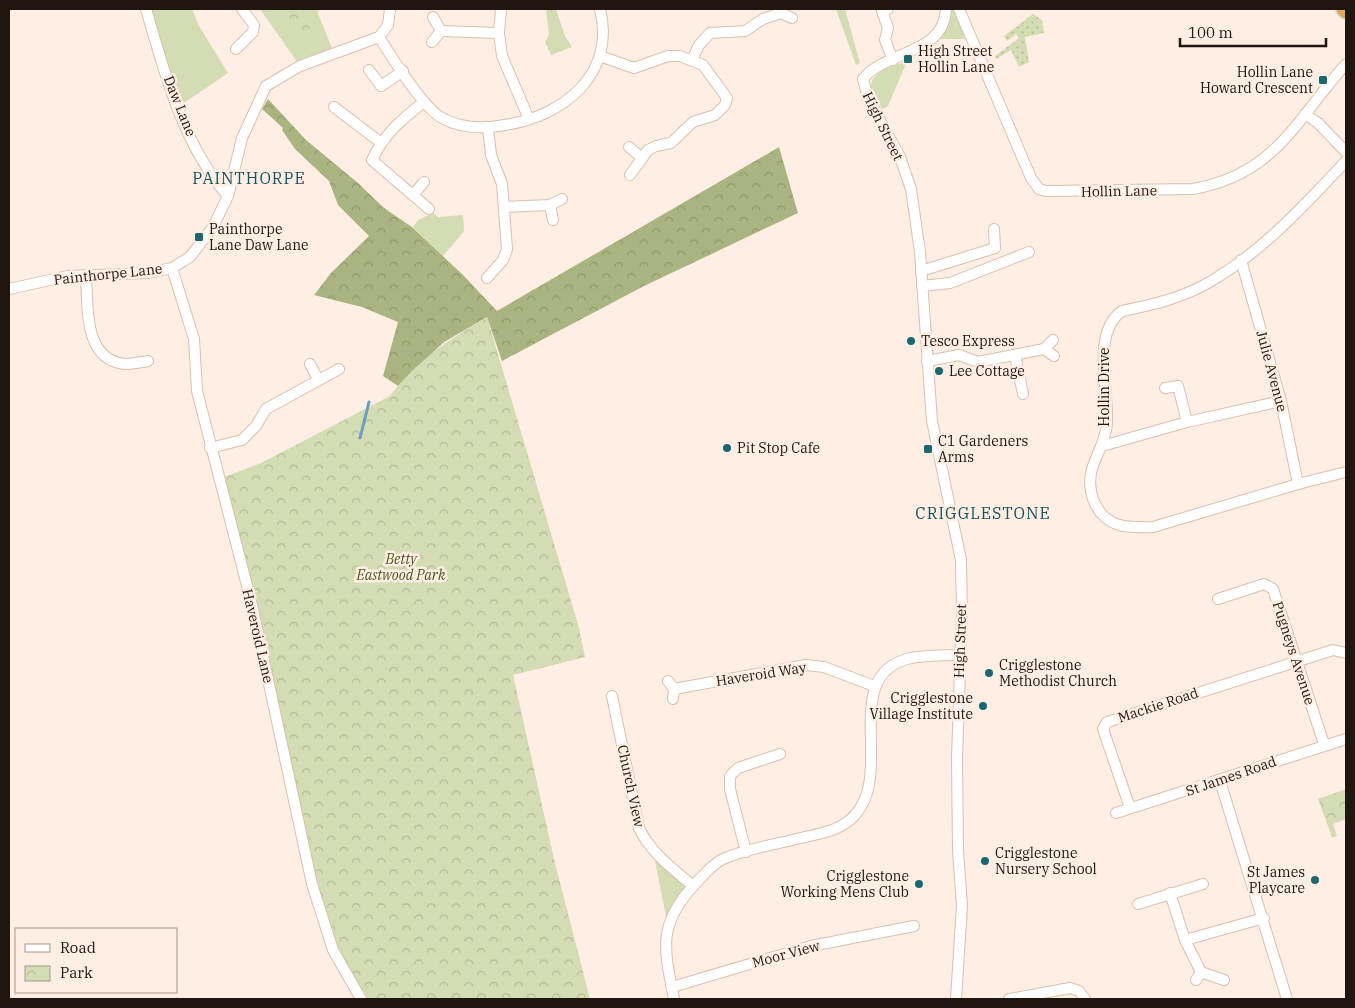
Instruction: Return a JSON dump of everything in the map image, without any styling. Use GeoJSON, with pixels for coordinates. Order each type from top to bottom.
{"type":"FeatureCollection","features":[{"type":"Feature","properties":{"kind":"street","name":"Daw Lane"},"geometry":{"type":"LineString","coordinates":[[146,9],[177,107],[212,178],[228,196]]}},
{"type":"Feature","properties":{"kind":"street"},"geometry":{"type":"LineString","coordinates":[[236,49],[253,32],[254,25],[242,9]]}},
{"type":"Feature","properties":{"kind":"street"},"geometry":{"type":"LineString","coordinates":[[390,9],[388,26],[379,37],[424,102],[439,117],[474,128],[488,128],[529,120],[569,100],[582,86],[600,56],[603,23],[600,9]]}},
{"type":"Feature","properties":{"kind":"street"},"geometry":{"type":"LineString","coordinates":[[501,9],[499,33],[502,56],[529,120]]}},
{"type":"Feature","properties":{"kind":"street","name":"High Street"},"geometry":{"type":"LineString","coordinates":[[946,9],[944,23],[940,32],[926,44],[868,73],[863,79],[864,88],[900,157],[911,189],[921,271],[932,420],[960,560],[957,837],[962,906],[956,999]]}},
{"type":"Feature","properties":{"kind":"street","name":"Hollin Lane"},"geometry":{"type":"LineString","coordinates":[[959,9],[1031,178],[1039,189],[1046,191],[1120,191],[1192,188],[1210,186],[1240,175],[1255,167],[1289,136],[1346,64]]}},
{"type":"Feature","properties":{"kind":"street"},"geometry":{"type":"LineString","coordinates":[[882,10],[888,28],[885,40],[892,60]]}},
{"type":"Feature","properties":{"kind":"street"},"geometry":{"type":"LineString","coordinates":[[692,60],[699,45],[710,32],[745,32],[763,19],[781,11],[792,18]]}},
{"type":"Feature","properties":{"kind":"street"},"geometry":{"type":"LineString","coordinates":[[433,17],[441,31]]}},
{"type":"Feature","properties":{"kind":"street"},"geometry":{"type":"LineString","coordinates":[[441,31],[499,33]]}},
{"type":"Feature","properties":{"kind":"street"},"geometry":{"type":"LineString","coordinates":[[432,42],[441,31]]}},
{"type":"Feature","properties":{"kind":"street","name":"Painthorpe Lane"},"geometry":{"type":"LineString","coordinates":[[9,289],[35,282],[86,275],[148,272],[172,268],[190,257],[213,227],[228,196],[242,138],[266,86],[300,66],[379,37]]}},
{"type":"Feature","properties":{"kind":"street"},"geometry":{"type":"LineString","coordinates":[[600,56],[634,68],[668,56],[680,56],[703,66],[727,98],[725,105],[715,115],[693,122],[672,143],[656,146],[641,157],[630,175]]}},
{"type":"Feature","properties":{"kind":"street"},"geometry":{"type":"LineString","coordinates":[[369,70],[381,86],[403,72]]}},
{"type":"Feature","properties":{"kind":"street"},"geometry":{"type":"LineString","coordinates":[[424,102],[398,122],[380,142],[372,160],[429,209]]}},
{"type":"Feature","properties":{"kind":"street"},"geometry":{"type":"LineString","coordinates":[[334,107],[347,111],[380,142]]}},
{"type":"Feature","properties":{"kind":"street"},"geometry":{"type":"LineString","coordinates":[[1305,114],[1318,124],[1346,152]]}},
{"type":"Feature","properties":{"kind":"street"},"geometry":{"type":"LineString","coordinates":[[487,278],[504,266],[507,249],[502,184],[491,155],[488,128]]}},
{"type":"Feature","properties":{"kind":"street"},"geometry":{"type":"LineString","coordinates":[[629,146],[641,157]]}},
{"type":"Feature","properties":{"kind":"street","name":"Hollin Drive"},"geometry":{"type":"LineString","coordinates":[[1346,160],[1284,224],[1241,260],[1205,285],[1180,296],[1122,311],[1114,317],[1108,326],[1104,339],[1107,423],[1102,446],[1091,471],[1091,492],[1102,516],[1113,523],[1132,528],[1153,527],[1298,484],[1346,472]]}},
{"type":"Feature","properties":{"kind":"street"},"geometry":{"type":"LineString","coordinates":[[413,195],[424,182]]}},
{"type":"Feature","properties":{"kind":"street"},"geometry":{"type":"LineString","coordinates":[[504,207],[550,205],[562,199]]}},
{"type":"Feature","properties":{"kind":"street"},"geometry":{"type":"LineString","coordinates":[[550,205],[553,220]]}},
{"type":"Feature","properties":{"kind":"street"},"geometry":{"type":"LineString","coordinates":[[921,271],[995,248],[994,229]]}},
{"type":"Feature","properties":{"kind":"street"},"geometry":{"type":"LineString","coordinates":[[922,286],[950,283],[1029,252]]}},
{"type":"Feature","properties":{"kind":"street","name":"Julie Avenue"},"geometry":{"type":"LineString","coordinates":[[1241,260],[1281,401],[1298,484]]}},
{"type":"Feature","properties":{"kind":"street","name":"Haveroid Lane"},"geometry":{"type":"LineString","coordinates":[[172,268],[194,339],[197,391],[210,448],[252,605],[312,884],[333,950],[361,999]]}},
{"type":"Feature","properties":{"kind":"street"},"geometry":{"type":"LineString","coordinates":[[86,275],[93,343],[108,359],[125,364],[148,361]]}},
{"type":"Feature","properties":{"kind":"street"},"geometry":{"type":"LineString","coordinates":[[927,361],[958,355],[978,362],[1044,349],[1052,340]]}},
{"type":"Feature","properties":{"kind":"street"},"geometry":{"type":"LineString","coordinates":[[1044,349],[1054,356]]}},
{"type":"Feature","properties":{"kind":"street"},"geometry":{"type":"LineString","coordinates":[[1015,355],[1015,383],[1023,394]]}},
{"type":"Feature","properties":{"kind":"street"},"geometry":{"type":"LineString","coordinates":[[310,364],[318,380]]}},
{"type":"Feature","properties":{"kind":"street"},"geometry":{"type":"LineString","coordinates":[[210,448],[242,440],[256,426],[266,409],[339,369]]}},
{"type":"Feature","properties":{"kind":"street"},"geometry":{"type":"LineString","coordinates":[[1165,388],[1178,386],[1187,422]]}},
{"type":"Feature","properties":{"kind":"street"},"geometry":{"type":"LineString","coordinates":[[1102,446],[1187,422],[1281,401]]}},
{"type":"Feature","properties":{"kind":"street","name":"Pugneys Avenue"},"geometry":{"type":"LineString","coordinates":[[1218,599],[1264,584],[1274,589],[1324,744]]}},
{"type":"Feature","properties":{"kind":"street","name":"Mackie Road"},"geometry":{"type":"LineString","coordinates":[[1130,808],[1103,729],[1107,722],[1333,650],[1346,653]]}},
{"type":"Feature","properties":{"kind":"street"},"geometry":{"type":"LineString","coordinates":[[674,999],[666,950],[667,926],[673,913],[693,886],[721,860],[830,831],[849,821],[856,814],[868,795],[870,784],[871,700],[874,686],[883,672],[909,658],[960,655]]}},
{"type":"Feature","properties":{"kind":"street","name":"Haveroid Way"},"geometry":{"type":"LineString","coordinates":[[672,690],[806,666],[824,667],[874,686]]}},
{"type":"Feature","properties":{"kind":"street","name":"Church View"},"geometry":{"type":"LineString","coordinates":[[612,694],[639,828],[643,837],[660,857],[693,886]]}},
{"type":"Feature","properties":{"kind":"street","name":"St James Road"},"geometry":{"type":"LineString","coordinates":[[1116,813],[1220,781],[1324,744],[1346,739]]}},
{"type":"Feature","properties":{"kind":"street"},"geometry":{"type":"LineString","coordinates":[[746,852],[730,790],[730,776],[738,768],[781,754]]}},
{"type":"Feature","properties":{"kind":"street"},"geometry":{"type":"LineString","coordinates":[[1220,781],[1264,918],[1287,999]]}},
{"type":"Feature","properties":{"kind":"street"},"geometry":{"type":"LineString","coordinates":[[1138,904],[1203,884]]}},
{"type":"Feature","properties":{"kind":"street"},"geometry":{"type":"LineString","coordinates":[[1170,894],[1198,976],[1224,980]]}},
{"type":"Feature","properties":{"kind":"street"},"geometry":{"type":"LineString","coordinates":[[1186,940],[1264,918]]}},
{"type":"Feature","properties":{"kind":"street","name":"Moor View"},"geometry":{"type":"LineString","coordinates":[[672,987],[812,946],[904,933],[914,926]]}},
{"type":"Feature","properties":{"kind":"street"},"geometry":{"type":"LineString","coordinates":[[1009,999],[1070,988],[1079,991],[1085,999]]}},
{"type":"Feature","properties":{"kind":"green space"},"geometry":{"type":"Polygon","coordinates":[[[146,9],[192,9],[199,26],[228,73],[181,105],[146,9]]]}},
{"type":"Feature","properties":{"kind":"green space"},"geometry":{"type":"Polygon","coordinates":[[[260,9],[322,9],[317,11],[334,53],[300,66],[260,9]]]}},
{"type":"Feature","properties":{"kind":"green space"},"geometry":{"type":"Polygon","coordinates":[[[281,9],[308,9],[314,27],[289,34],[281,9]]]}},
{"type":"Feature","properties":{"kind":"green space"},"geometry":{"type":"Polygon","coordinates":[[[556,9],[565,36],[572,47],[551,55],[545,42],[549,35],[546,10],[556,9]]]}},
{"type":"Feature","properties":{"kind":"green space"},"geometry":{"type":"Polygon","coordinates":[[[836,9],[845,9],[860,63],[856,65],[836,9]]]}},
{"type":"Feature","properties":{"kind":"green space"},"geometry":{"type":"Polygon","coordinates":[[[946,9],[956,9],[967,39],[933,39],[946,9]]]}},
{"type":"Feature","properties":{"kind":"green space"},"geometry":{"type":"Polygon","coordinates":[[[1033,14],[1042,20],[1044,33],[1025,37],[1029,62],[1019,67],[1011,50],[996,59],[995,56],[1019,38],[1016,34],[1007,41],[1004,36],[1033,14]]]}},
{"type":"Feature","properties":{"kind":"green space"},"geometry":{"type":"Polygon","coordinates":[[[907,61],[888,106],[882,109],[871,87],[872,81],[875,76],[884,70],[907,61]]]}},
{"type":"Feature","properties":{"kind":"green space"},"geometry":{"type":"Polygon","coordinates":[[[268,99],[306,140],[358,183],[384,208],[412,227],[464,276],[497,311],[779,147],[798,213],[644,286],[502,361],[487,317],[444,342],[398,386],[383,376],[398,322],[362,307],[314,295],[331,273],[369,236],[338,205],[329,181],[295,149],[282,130],[283,128],[262,109],[268,99]]]}},
{"type":"Feature","properties":{"kind":"green space"},"geometry":{"type":"Polygon","coordinates":[[[433,213],[438,217],[463,215],[464,231],[443,256],[413,227],[418,220],[433,213]]]}},
{"type":"Feature","properties":{"kind":"green space","name":"Betty Eastwood Park"},"geometry":{"type":"Polygon","coordinates":[[[487,317],[579,628],[585,657],[513,675],[554,859],[590,999],[361,999],[333,950],[219,479],[261,463],[390,396],[411,372],[434,352],[487,317]]]}},
{"type":"Feature","properties":{"kind":"green space"},"geometry":{"type":"Polygon","coordinates":[[[1346,789],[1346,819],[1333,824],[1337,836],[1332,837],[1318,799],[1346,789]]]}},
{"type":"Feature","properties":{"kind":"green space"},"geometry":{"type":"Polygon","coordinates":[[[653,851],[691,886],[667,921],[653,851]]]}},
{"type":"Feature","properties":{"kind":"waterway"},"geometry":{"type":"LineString","coordinates":[[360,438],[369,402]]}},
{"type":"Feature","properties":{"kind":"place","name":"High Street Hollin Lane"},"geometry":{"type":"Point","coordinates":[908,59]}},
{"type":"Feature","properties":{"kind":"place","name":"Hollin Lane Howard Crescent"},"geometry":{"type":"Point","coordinates":[1323,80]}},
{"type":"Feature","properties":{"kind":"place","name":"Painthorpe Lane Daw Lane"},"geometry":{"type":"Point","coordinates":[199,237]}},
{"type":"Feature","properties":{"kind":"place","name":"Tesco Express"},"geometry":{"type":"Point","coordinates":[911,341]}},
{"type":"Feature","properties":{"kind":"place","name":"Lee Cottage"},"geometry":{"type":"Point","coordinates":[939,371]}},
{"type":"Feature","properties":{"kind":"place","name":"Pit Stop Cafe"},"geometry":{"type":"Point","coordinates":[727,448]}},
{"type":"Feature","properties":{"kind":"place","name":"C1 Gardeners Arms"},"geometry":{"type":"Point","coordinates":[928,449]}},
{"type":"Feature","properties":{"kind":"place","name":"Crigglestone Methodist Church"},"geometry":{"type":"Point","coordinates":[989,673]}},
{"type":"Feature","properties":{"kind":"place","name":"Crigglestone Village Institute"},"geometry":{"type":"Point","coordinates":[983,706]}},
{"type":"Feature","properties":{"kind":"place","name":"Crigglestone Nursery School"},"geometry":{"type":"Point","coordinates":[985,861]}},
{"type":"Feature","properties":{"kind":"place","name":"St James Playcare"},"geometry":{"type":"Point","coordinates":[1315,880]}},
{"type":"Feature","properties":{"kind":"place","name":"Crigglestone Working Mens Club"},"geometry":{"type":"Point","coordinates":[919,884]}},
{"type":"Feature","properties":{"kind":"district","name":"PAINTHORPE"},"geometry":{"type":"Point","coordinates":[249,178]}},
{"type":"Feature","properties":{"kind":"district","name":"CRIGGLESTONE"},"geometry":{"type":"Point","coordinates":[983,513]}}]}
